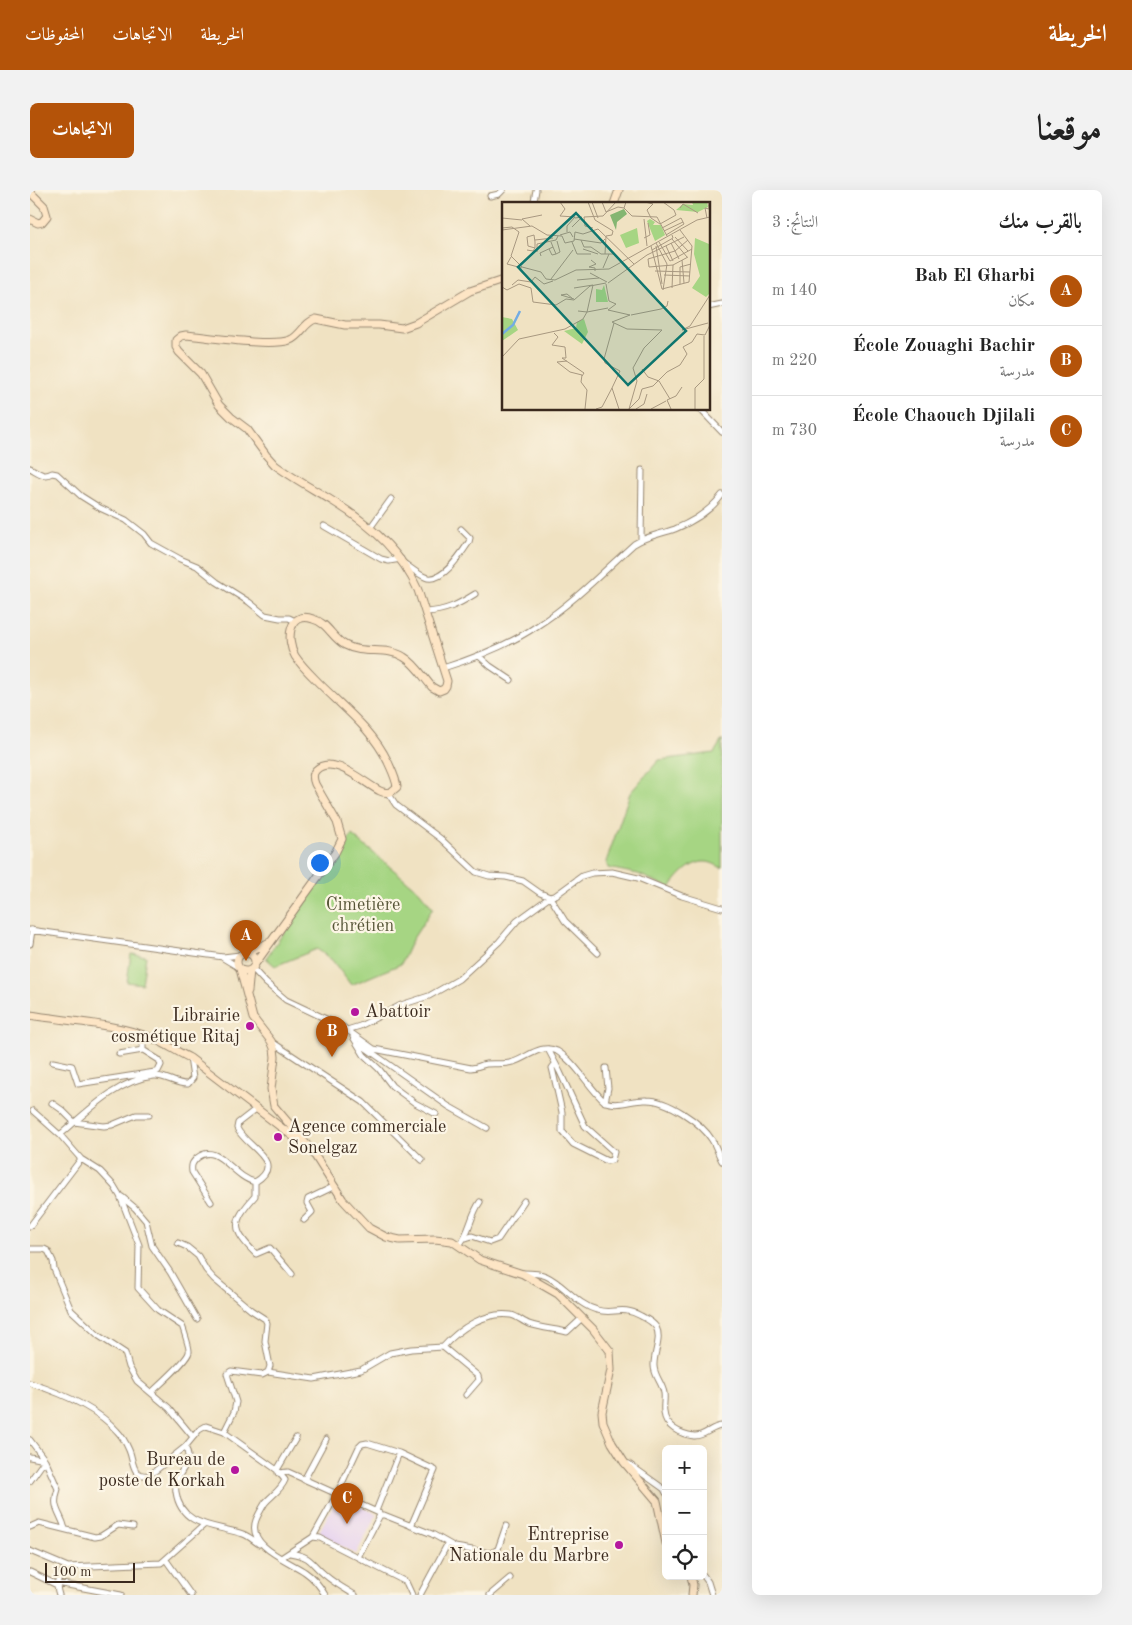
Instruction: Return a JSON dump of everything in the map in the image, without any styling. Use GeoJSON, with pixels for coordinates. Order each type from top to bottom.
{"type":"FeatureCollection","features":[{"type":"Feature","properties":{"kind":"main road"},"geometry":{"type":"LineString","coordinates":[[615,202],[619,190]]}},
{"type":"Feature","properties":{"kind":"main road"},"geometry":{"type":"LineString","coordinates":[[30,192],[44,206],[47,216],[42,222],[38,223],[30,219]]}},
{"type":"Feature","properties":{"kind":"main road"},"geometry":{"type":"LineString","coordinates":[[239,968],[247,971],[252,967],[335,853],[342,840],[337,822],[313,779],[317,768],[332,766],[344,769],[379,791],[388,793],[395,790],[396,783],[382,749],[361,723],[300,664],[292,651],[290,635],[295,622],[300,617],[316,619],[324,624],[338,641],[346,646],[356,649],[390,652],[404,656],[432,688],[439,691],[447,685],[426,612],[412,577],[402,561],[386,542],[370,528],[335,502],[275,465],[247,429],[219,405],[201,374],[179,352],[176,347],[176,340],[186,335],[256,342],[286,341],[292,339],[307,323],[316,319],[339,325],[379,325],[402,328],[416,323],[470,291],[502,280]]}},
{"type":"Feature","properties":{"kind":"main road"},"geometry":{"type":"LineString","coordinates":[[270,942],[242,954],[237,961],[253,1018],[271,1041],[274,1048],[275,1057],[271,1089],[274,1106],[312,1151],[343,1200],[369,1228],[378,1234],[400,1240],[452,1241],[480,1260],[523,1274],[558,1294],[600,1337],[610,1352],[611,1370],[602,1412],[603,1422],[612,1443],[624,1462],[657,1501],[664,1535]]}},
{"type":"Feature","properties":{"kind":"main road"},"geometry":{"type":"LineString","coordinates":[[242,954],[252,955],[248,999]]}},
{"type":"Feature","properties":{"kind":"main road"},"geometry":{"type":"LineString","coordinates":[[30,1015],[102,1026],[153,1038],[190,1058],[312,1151]]}},
{"type":"Feature","properties":{"kind":"main road"},"geometry":{"type":"LineString","coordinates":[[692,1580],[692,1595]]}},
{"type":"Feature","properties":{"kind":"street"},"geometry":{"type":"LineString","coordinates":[[490,196],[500,194],[503,190]]}},
{"type":"Feature","properties":{"kind":"street"},"geometry":{"type":"LineString","coordinates":[[534,201],[536,190]]}},
{"type":"Feature","properties":{"kind":"street"},"geometry":{"type":"LineString","coordinates":[[701,410],[722,432]]}},
{"type":"Feature","properties":{"kind":"street"},"geometry":{"type":"LineString","coordinates":[[30,468],[42,476],[52,473],[57,474],[81,496],[126,520],[144,534],[151,543],[197,566],[216,582],[249,602],[265,615],[289,618],[295,622]]}},
{"type":"Feature","properties":{"kind":"street"},"geometry":{"type":"LineString","coordinates":[[641,540],[642,470]]}},
{"type":"Feature","properties":{"kind":"street"},"geometry":{"type":"LineString","coordinates":[[443,668],[479,656],[522,635],[553,615],[641,540],[677,528],[694,519],[708,510],[722,494]]}},
{"type":"Feature","properties":{"kind":"street"},"geometry":{"type":"LineString","coordinates":[[370,528],[392,499]]}},
{"type":"Feature","properties":{"kind":"street"},"geometry":{"type":"LineString","coordinates":[[324,526],[381,560],[402,561],[425,578],[431,579],[449,569],[469,542],[470,538],[461,529]]}},
{"type":"Feature","properties":{"kind":"street"},"geometry":{"type":"LineString","coordinates":[[426,612],[449,609],[476,594]]}},
{"type":"Feature","properties":{"kind":"street"},"geometry":{"type":"LineString","coordinates":[[479,656],[511,680]]}},
{"type":"Feature","properties":{"kind":"street"},"geometry":{"type":"LineString","coordinates":[[388,793],[396,804],[441,839],[476,872],[523,881],[540,893],[550,896],[556,895],[582,876],[592,873],[612,872],[638,878],[682,896],[722,908]]}},
{"type":"Feature","properties":{"kind":"street"},"geometry":{"type":"LineString","coordinates":[[550,896],[565,921],[598,953]]}},
{"type":"Feature","properties":{"kind":"street"},"geometry":{"type":"LineString","coordinates":[[346,1030],[360,1026],[401,1005],[429,996],[460,979],[499,942],[517,921],[550,896]]}},
{"type":"Feature","properties":{"kind":"street"},"geometry":{"type":"LineString","coordinates":[[30,944],[31,930],[223,957],[242,954]]}},
{"type":"Feature","properties":{"kind":"street"},"geometry":{"type":"LineString","coordinates":[[223,957],[239,968]]}},
{"type":"Feature","properties":{"kind":"street"},"geometry":{"type":"LineString","coordinates":[[252,967],[266,983],[286,1000],[346,1030],[374,1049],[471,1068],[485,1064],[514,1062],[536,1051],[548,1049],[556,1051],[584,1077],[605,1102],[621,1104],[648,1100],[658,1101],[673,1108],[702,1128],[711,1139],[722,1161]]}},
{"type":"Feature","properties":{"kind":"street"},"geometry":{"type":"LineString","coordinates":[[346,1030],[419,1086],[487,1128]]}},
{"type":"Feature","properties":{"kind":"street"},"geometry":{"type":"LineString","coordinates":[[143,1035],[143,1050]]}},
{"type":"Feature","properties":{"kind":"street"},"geometry":{"type":"LineString","coordinates":[[353,1037],[364,1055],[379,1068],[392,1086],[415,1103],[436,1114]]}},
{"type":"Feature","properties":{"kind":"street"},"geometry":{"type":"LineString","coordinates":[[271,1041],[362,1102],[422,1160]]}},
{"type":"Feature","properties":{"kind":"street"},"geometry":{"type":"LineString","coordinates":[[548,1049],[585,1126],[614,1152],[612,1160],[607,1161],[573,1144],[562,1131],[562,1112],[552,1072],[555,1064]]}},
{"type":"Feature","properties":{"kind":"street"},"geometry":{"type":"LineString","coordinates":[[53,1062],[72,1066],[78,1084],[158,1071],[161,1065],[159,1060],[143,1050],[119,1054]]}},
{"type":"Feature","properties":{"kind":"street"},"geometry":{"type":"LineString","coordinates":[[60,1135],[106,1095],[142,1079],[155,1076],[188,1084],[192,1078],[190,1058]]}},
{"type":"Feature","properties":{"kind":"street"},"geometry":{"type":"LineString","coordinates":[[605,1102],[608,1088],[606,1068]]}},
{"type":"Feature","properties":{"kind":"street"},"geometry":{"type":"LineString","coordinates":[[52,1103],[74,1122],[104,1126],[112,1125],[136,1115],[149,1115]]}},
{"type":"Feature","properties":{"kind":"street"},"geometry":{"type":"LineString","coordinates":[[255,1182],[264,1175],[267,1170],[267,1164],[264,1157],[242,1136],[237,1128],[238,1123],[256,1109]]}},
{"type":"Feature","properties":{"kind":"street"},"geometry":{"type":"LineString","coordinates":[[33,1111],[60,1135],[81,1159],[100,1171],[114,1186],[120,1196],[139,1245],[138,1288],[158,1310],[182,1326],[190,1350],[189,1354],[152,1392]]}},
{"type":"Feature","properties":{"kind":"street"},"geometry":{"type":"LineString","coordinates":[[211,1202],[192,1172],[191,1166],[192,1162],[203,1154],[209,1152],[216,1154],[244,1178],[255,1182]]}},
{"type":"Feature","properties":{"kind":"street"},"geometry":{"type":"LineString","coordinates":[[30,1226],[81,1159]]}},
{"type":"Feature","properties":{"kind":"street"},"geometry":{"type":"LineString","coordinates":[[255,1182],[255,1196],[242,1211],[238,1220],[239,1236],[256,1254],[270,1248],[292,1274]]}},
{"type":"Feature","properties":{"kind":"street"},"geometry":{"type":"LineString","coordinates":[[304,1220],[312,1212],[307,1203],[308,1199],[335,1186]]}},
{"type":"Feature","properties":{"kind":"street"},"geometry":{"type":"LineString","coordinates":[[120,1196],[135,1208],[146,1221],[149,1238],[155,1252],[170,1272],[197,1319]]}},
{"type":"Feature","properties":{"kind":"street"},"geometry":{"type":"LineString","coordinates":[[459,1245],[466,1238],[472,1236],[490,1242],[498,1239],[524,1201]]}},
{"type":"Feature","properties":{"kind":"street"},"geometry":{"type":"LineString","coordinates":[[466,1238],[474,1211],[480,1202]]}},
{"type":"Feature","properties":{"kind":"street"},"geometry":{"type":"LineString","coordinates":[[178,1243],[187,1247],[198,1256],[214,1279],[251,1310],[266,1319],[265,1341],[270,1366],[268,1372]]}},
{"type":"Feature","properties":{"kind":"street"},"geometry":{"type":"LineString","coordinates":[[30,1249],[44,1249],[48,1251],[71,1310],[99,1336],[125,1354],[129,1368],[137,1381],[169,1408],[193,1437]]}},
{"type":"Feature","properties":{"kind":"street"},"geometry":{"type":"LineString","coordinates":[[517,1272],[543,1275],[596,1310],[628,1310],[651,1321],[657,1329],[658,1337],[654,1364],[655,1374],[664,1392],[666,1423],[673,1429],[694,1436],[722,1426]]}},
{"type":"Feature","properties":{"kind":"street"},"geometry":{"type":"LineString","coordinates":[[443,1348],[453,1336],[473,1323],[490,1316],[512,1315],[528,1324],[567,1332],[582,1318]]}},
{"type":"Feature","properties":{"kind":"street"},"geometry":{"type":"LineString","coordinates":[[224,1432],[234,1412],[236,1402],[226,1374],[231,1371],[262,1375],[268,1372],[314,1379],[361,1370],[390,1353],[411,1349],[443,1348],[478,1376],[479,1380],[466,1394]]}},
{"type":"Feature","properties":{"kind":"street"},"geometry":{"type":"LineString","coordinates":[[30,1384],[46,1388],[90,1409],[106,1420],[125,1441],[132,1463],[137,1472],[144,1476],[150,1475],[185,1447],[206,1426],[224,1432],[278,1471],[285,1480],[282,1486],[265,1504],[254,1528],[258,1540],[281,1558],[305,1572],[318,1583],[325,1595]]}},
{"type":"Feature","properties":{"kind":"street"},"geometry":{"type":"LineString","coordinates":[[278,1471],[296,1438]]}},
{"type":"Feature","properties":{"kind":"street"},"geometry":{"type":"LineString","coordinates":[[304,1480],[326,1438]]}},
{"type":"Feature","properties":{"kind":"street"},"geometry":{"type":"LineString","coordinates":[[30,1440],[45,1460],[58,1489],[55,1504],[65,1529]]}},
{"type":"Feature","properties":{"kind":"street"},"geometry":{"type":"LineString","coordinates":[[281,1558],[313,1537],[362,1444],[368,1443],[399,1453],[435,1470],[412,1526]]}},
{"type":"Feature","properties":{"kind":"street"},"geometry":{"type":"LineString","coordinates":[[185,1447],[188,1458],[176,1481],[175,1490],[182,1509],[204,1525],[244,1534],[273,1552]]}},
{"type":"Feature","properties":{"kind":"street"},"geometry":{"type":"LineString","coordinates":[[376,1512],[399,1453]]}},
{"type":"Feature","properties":{"kind":"street"},"geometry":{"type":"LineString","coordinates":[[30,1457],[45,1460]]}},
{"type":"Feature","properties":{"kind":"street"},"geometry":{"type":"LineString","coordinates":[[30,1481],[45,1460]]}},
{"type":"Feature","properties":{"kind":"street"},"geometry":{"type":"LineString","coordinates":[[624,1462],[665,1490]]}},
{"type":"Feature","properties":{"kind":"street"},"geometry":{"type":"LineString","coordinates":[[278,1471],[288,1472],[464,1549],[490,1553],[495,1551],[498,1549],[506,1526]]}},
{"type":"Feature","properties":{"kind":"street"},"geometry":{"type":"LineString","coordinates":[[358,1557],[377,1518],[380,1515],[384,1515]]}},
{"type":"Feature","properties":{"kind":"street"},"geometry":{"type":"LineString","coordinates":[[30,1527],[39,1523],[95,1538],[118,1525],[133,1527]]}},
{"type":"Feature","properties":{"kind":"street"},"geometry":{"type":"LineString","coordinates":[[30,1551],[68,1567],[156,1564],[166,1560],[204,1525]]}},
{"type":"Feature","properties":{"kind":"street"},"geometry":{"type":"LineString","coordinates":[[313,1537],[320,1538],[406,1582],[412,1595]]}},
{"type":"Feature","properties":{"kind":"street"},"geometry":{"type":"LineString","coordinates":[[420,1595],[448,1543]]}},
{"type":"Feature","properties":{"kind":"street"},"geometry":{"type":"LineString","coordinates":[[289,1552],[301,1555],[312,1561],[326,1576],[354,1595]]}},
{"type":"Feature","properties":{"kind":"street"},"geometry":{"type":"LineString","coordinates":[[166,1560],[191,1595]]}},
{"type":"Feature","properties":{"kind":"street"},"geometry":{"type":"LineString","coordinates":[[59,1595],[57,1584],[59,1576],[68,1567]]}},
{"type":"Feature","properties":{"kind":"street"},"geometry":{"type":"LineString","coordinates":[[30,1572],[57,1584],[121,1595]]}},
{"type":"Feature","properties":{"kind":"street"},"geometry":{"type":"LineString","coordinates":[[490,1595],[510,1578]]}},
{"type":"Feature","properties":{"kind":"street"},"geometry":{"type":"LineString","coordinates":[[707,1580],[712,1595]]}},
{"type":"Feature","properties":{"kind":"shaded area"},"geometry":{"type":"Polygon","coordinates":[[[338,1496],[377,1514],[356,1554],[318,1534],[338,1496]]]}},
{"type":"Feature","properties":{"kind":"green space"},"geometry":{"type":"Polygon","coordinates":[[[722,740],[722,868],[708,862],[700,862],[681,874],[670,888],[638,874],[608,868],[606,862],[630,793],[659,760],[714,753],[722,740]]]}},
{"type":"Feature","properties":{"kind":"green space","name":"Cimetière chrétien"},"geometry":{"type":"Polygon","coordinates":[[[352,835],[419,891],[433,908],[412,940],[401,964],[351,985],[332,960],[317,949],[275,966],[266,958],[352,835]]]}},
{"type":"Feature","properties":{"kind":"green space"},"geometry":{"type":"Polygon","coordinates":[[[131,954],[146,956],[142,984],[127,982],[131,954]]]}},
{"type":"Feature","properties":{"kind":"place","name":"Bab El Gharbi"},"geometry":{"type":"Point","coordinates":[246,961]}},
{"type":"Feature","properties":{"kind":"place","name":"Abattoir"},"geometry":{"type":"Point","coordinates":[355,1012]}},
{"type":"Feature","properties":{"kind":"place","name":"Librairie cosmétique Ritaj"},"geometry":{"type":"Point","coordinates":[250,1026]}},
{"type":"Feature","properties":{"kind":"place","name":"École Zouaghi Bachir"},"geometry":{"type":"Point","coordinates":[332,1057]}},
{"type":"Feature","properties":{"kind":"place","name":"Agence commerciale Sonelgaz"},"geometry":{"type":"Point","coordinates":[278,1137]}},
{"type":"Feature","properties":{"kind":"place","name":"Bureau de poste de Korkah"},"geometry":{"type":"Point","coordinates":[235,1470]}},
{"type":"Feature","properties":{"kind":"place","name":"École Chaouch Djilali"},"geometry":{"type":"Point","coordinates":[347,1524]}},
{"type":"Feature","properties":{"kind":"place","name":"Entreprise Nationale du Marbre"},"geometry":{"type":"Point","coordinates":[619,1545]}}]}
